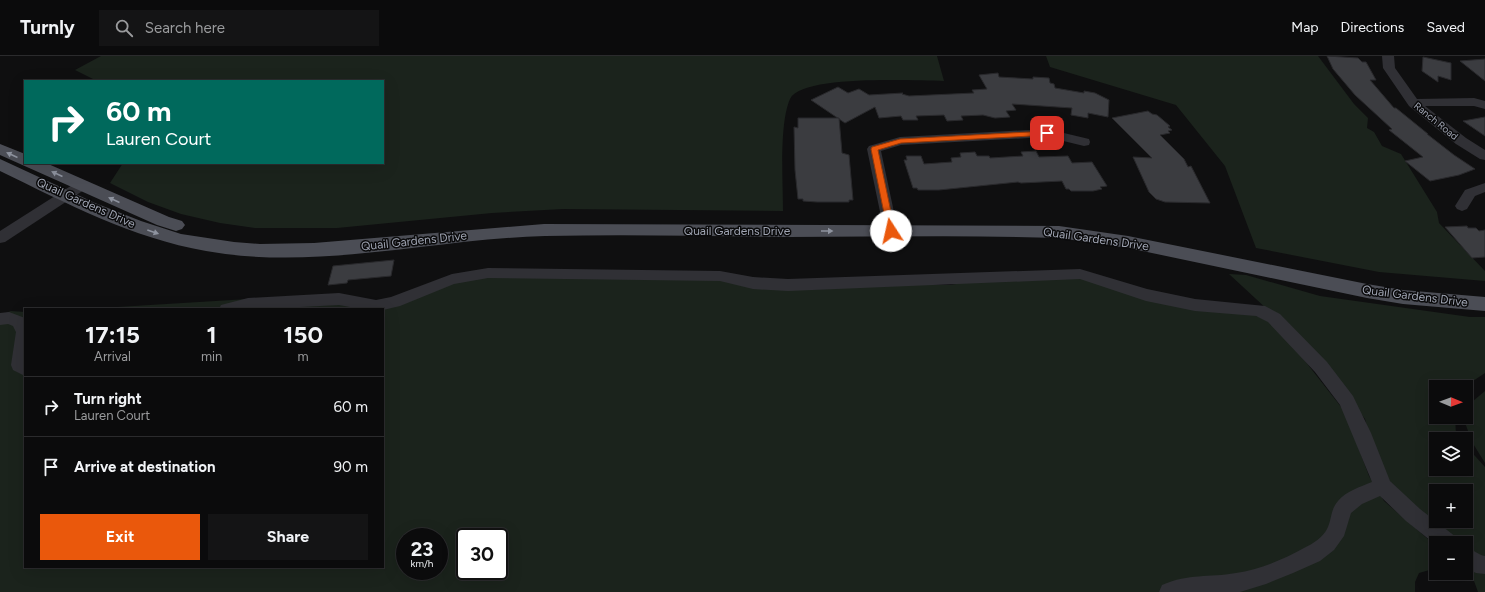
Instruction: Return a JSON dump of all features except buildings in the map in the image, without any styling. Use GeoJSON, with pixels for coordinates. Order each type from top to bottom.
{"type":"FeatureCollection","features":[{"type":"Feature","properties":{"kind":"main road"},"geometry":{"type":"LineString","coordinates":[[0,149],[24,160]]}},
{"type":"Feature","properties":{"kind":"main road","name":"Quail Gardens Drive"},"geometry":{"type":"LineString","coordinates":[[0,164],[66,196],[123,221],[182,240],[232,248],[268,251],[329,249],[544,230],[890,225],[997,219],[1075,224],[1149,235],[1361,279],[1405,286],[1485,292]]}},
{"type":"Feature","properties":{"kind":"main road","name":"Quail Gardens Drive"},"geometry":{"type":"LineString","coordinates":[[34,164],[163,221],[182,227],[239,237],[274,239],[337,238],[488,222],[532,220],[890,225],[1030,231],[1088,236],[1128,242],[1403,297],[1485,304]]}},
{"type":"Feature","properties":{"kind":"street","name":"Ranch Road"},"geometry":{"type":"LineString","coordinates":[[1388,56],[1389,68],[1413,103],[1461,141],[1485,156]]}},
{"type":"Feature","properties":{"kind":"street"},"geometry":{"type":"LineString","coordinates":[[1413,103],[1479,104]]}},
{"type":"Feature","properties":{"kind":"street"},"geometry":{"type":"LineString","coordinates":[[890,225],[874,149],[900,141],[1047,133],[1084,142]]}},
{"type":"Feature","properties":{"kind":"street"},"geometry":{"type":"LineString","coordinates":[[0,238],[82,185]]}},
{"type":"Feature","properties":{"kind":"street"},"geometry":{"type":"LineString","coordinates":[[1462,206],[1470,193],[1485,187]]}},
{"type":"Feature","properties":{"kind":"street"},"geometry":{"type":"LineString","coordinates":[[231,308],[248,304],[338,299],[376,306],[394,302],[452,279],[488,274],[720,276],[754,283],[788,285],[1080,274],[1146,295],[1195,305],[1259,310],[1274,318],[1320,367],[1347,401],[1362,433],[1383,486],[1412,515],[1440,536]]}},
{"type":"Feature","properties":{"kind":"street"},"geometry":{"type":"LineString","coordinates":[[0,319],[9,318],[19,322],[24,332],[19,365],[24,368]]}},
{"type":"Feature","properties":{"kind":"street"},"geometry":{"type":"LineString","coordinates":[[1169,592],[1175,589],[1208,584],[1229,584],[1252,579],[1304,559],[1331,540],[1337,530],[1338,516],[1349,502],[1383,486]]}},
{"type":"Feature","properties":{"kind":"street"},"geometry":{"type":"LineString","coordinates":[[1473,562],[1476,564],[1485,565]]}},
{"type":"Feature","properties":{"kind":"shaded area"},"geometry":{"type":"Polygon","coordinates":[[[101,56],[937,56],[944,81],[887,80],[837,82],[799,91],[790,99],[784,123],[782,154],[783,211],[563,209],[492,213],[337,228],[255,228],[220,223],[181,214],[148,202],[110,183],[122,164],[384,164],[384,80],[95,80],[75,70],[101,56]]]}},
{"type":"Feature","properties":{"kind":"shaded area"},"geometry":{"type":"Polygon","coordinates":[[[1046,56],[1318,56],[1354,104],[1368,118],[1367,128],[1374,132],[1382,146],[1401,154],[1437,212],[1439,223],[1485,271],[1485,281],[1379,272],[1256,248],[1225,166],[1176,105],[1050,67],[1046,56]]]}},
{"type":"Feature","properties":{"kind":"shaded area"},"geometry":{"type":"Polygon","coordinates":[[[1229,274],[1246,275],[1320,296],[1470,317],[1485,317],[1485,373],[1473,381],[1429,380],[1429,424],[1455,424],[1456,432],[1429,432],[1429,476],[1473,476],[1473,454],[1485,467],[1485,592],[1478,592],[1473,578],[1473,536],[1443,536],[1435,528],[1473,528],[1473,484],[1429,484],[1429,521],[1378,469],[1365,419],[1309,348],[1229,274]]]}},
{"type":"Feature","properties":{"kind":"shaded area"},"geometry":{"type":"Polygon","coordinates":[[[607,275],[899,285],[951,285],[970,281],[1076,277],[1247,313],[1268,320],[1287,338],[1345,412],[1369,476],[1384,501],[1429,540],[1429,570],[1419,573],[1415,582],[1415,592],[0,592],[0,315],[11,311],[24,312],[24,568],[384,568],[384,308],[101,308],[315,295],[375,306],[445,285],[483,277],[607,275]]]}},
{"type":"Feature","properties":{"kind":"shaded area"},"geometry":{"type":"Polygon","coordinates":[[[1485,391],[1485,463],[1473,444],[1473,432],[1468,432],[1466,424],[1473,424],[1473,401],[1485,391]]]}},
{"type":"Feature","properties":{"kind":"route"},"geometry":{"type":"LineString","coordinates":[[891,231],[878,161],[874,149],[900,141],[1047,133]]}}]}
